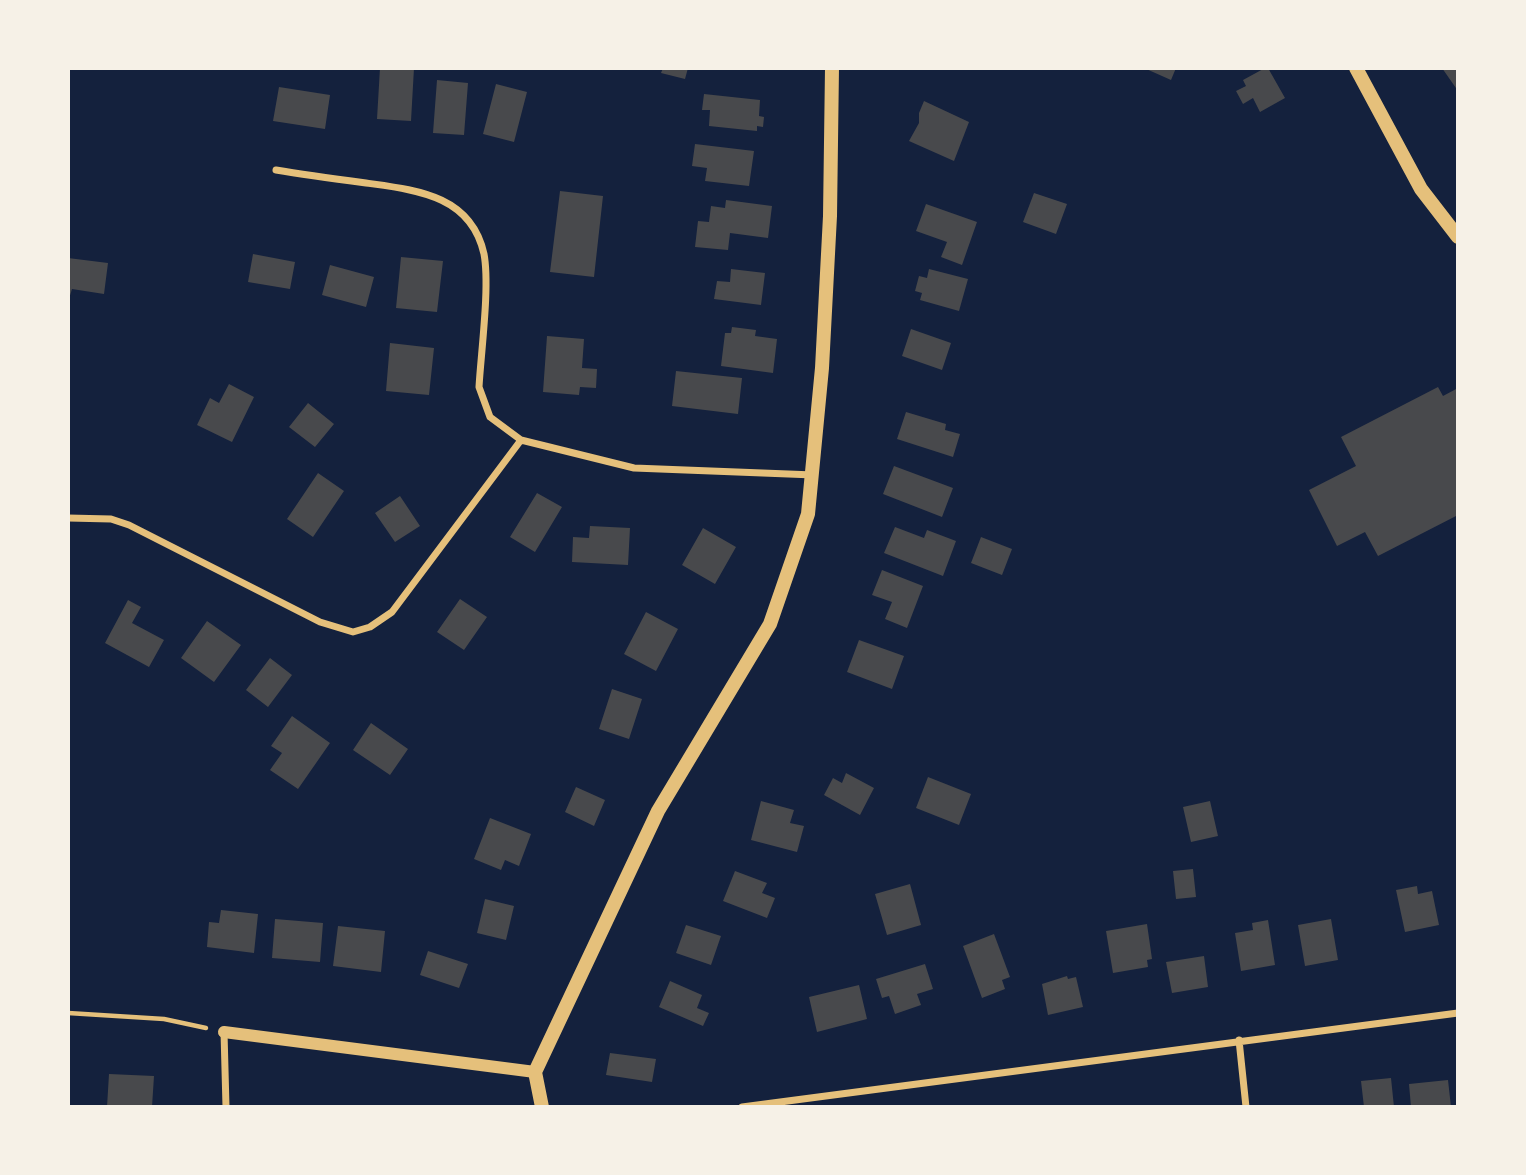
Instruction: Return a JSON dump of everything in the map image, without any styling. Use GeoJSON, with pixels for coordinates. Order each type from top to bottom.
{"type":"FeatureCollection","features":[{"type":"Feature","properties":{"kind":"main road"},"geometry":{"type":"LineString","coordinates":[[542,1107],[535,1072],[658,811],[770,624],[808,514],[814,475],[830,216],[832,68]]}},
{"type":"Feature","properties":{"kind":"main road"},"geometry":{"type":"LineString","coordinates":[[1356,68],[1421,189],[1458,237]]}},
{"type":"Feature","properties":{"kind":"street"},"geometry":{"type":"LineString","coordinates":[[276,170],[426,192],[449,203],[468,220],[480,241],[485,264],[479,387],[481,399],[496,424],[521,440],[634,468],[814,475]]}},
{"type":"Feature","properties":{"kind":"street"},"geometry":{"type":"LineString","coordinates":[[68,518],[111,519],[129,525],[320,622],[347,631],[361,631],[392,612],[521,440]]}},
{"type":"Feature","properties":{"kind":"street"},"geometry":{"type":"LineString","coordinates":[[741,1107],[1458,1013]]}},
{"type":"Feature","properties":{"kind":"street"},"geometry":{"type":"LineString","coordinates":[[226,1107],[224,1032],[535,1072]]}},
{"type":"Feature","properties":{"kind":"street"},"geometry":{"type":"LineString","coordinates":[[1238,1040],[1246,1107]]}},
{"type":"Feature","properties":{"kind":"path"},"geometry":{"type":"LineString","coordinates":[[68,1013],[164,1019],[224,1032]]}},
{"type":"Feature","properties":{"kind":"building"},"geometry":{"type":"Polygon","coordinates":[[[380,68],[414,68],[411,121],[377,119],[380,68]]]}},
{"type":"Feature","properties":{"kind":"building"},"geometry":{"type":"Polygon","coordinates":[[[663,68],[688,68],[685,79],[661,73],[663,68]]]}},
{"type":"Feature","properties":{"kind":"building"},"geometry":{"type":"Polygon","coordinates":[[[1144,68],[1176,68],[1171,80],[1144,68]]]}},
{"type":"Feature","properties":{"kind":"building"},"geometry":{"type":"Polygon","coordinates":[[[1268,68],[1285,98],[1260,112],[1253,98],[1243,104],[1236,91],[1246,86],[1243,80],[1268,68]]]}},
{"type":"Feature","properties":{"kind":"building"},"geometry":{"type":"Polygon","coordinates":[[[1442,68],[1458,68],[1458,91],[1442,68]]]}},
{"type":"Feature","properties":{"kind":"building"},"geometry":{"type":"Polygon","coordinates":[[[437,80],[468,83],[464,135],[433,133],[437,80]]]}},
{"type":"Feature","properties":{"kind":"building"},"geometry":{"type":"Polygon","coordinates":[[[496,84],[527,92],[514,142],[483,134],[496,84]]]}},
{"type":"Feature","properties":{"kind":"building"},"geometry":{"type":"Polygon","coordinates":[[[279,87],[330,95],[325,129],[273,121],[279,87]]]}},
{"type":"Feature","properties":{"kind":"building"},"geometry":{"type":"Polygon","coordinates":[[[704,94],[760,100],[759,116],[764,117],[763,127],[757,126],[757,131],[709,126],[710,110],[702,110],[704,94]]]}},
{"type":"Feature","properties":{"kind":"building"},"geometry":{"type":"Polygon","coordinates":[[[924,101],[969,122],[954,161],[909,141],[919,123],[919,113],[924,101]]]}},
{"type":"Feature","properties":{"kind":"building"},"geometry":{"type":"Polygon","coordinates":[[[695,144],[754,151],[749,186],[705,181],[707,168],[692,166],[695,144]]]}},
{"type":"Feature","properties":{"kind":"building"},"geometry":{"type":"Polygon","coordinates":[[[560,191],[603,196],[594,277],[550,272],[560,191]]]}},
{"type":"Feature","properties":{"kind":"building"},"geometry":{"type":"Polygon","coordinates":[[[1034,193],[1067,204],[1056,234],[1023,222],[1034,193]]]}},
{"type":"Feature","properties":{"kind":"building"},"geometry":{"type":"Polygon","coordinates":[[[726,200],[772,206],[768,238],[730,233],[728,250],[695,247],[698,221],[709,222],[711,206],[725,208],[726,200]]]}},
{"type":"Feature","properties":{"kind":"building"},"geometry":{"type":"Polygon","coordinates":[[[926,204],[977,222],[962,265],[941,257],[947,242],[916,231],[926,204]]]}},
{"type":"Feature","properties":{"kind":"building"},"geometry":{"type":"Polygon","coordinates":[[[253,254],[295,262],[290,289],[248,282],[253,254]]]}},
{"type":"Feature","properties":{"kind":"building"},"geometry":{"type":"Polygon","coordinates":[[[401,257],[443,261],[437,312],[396,308],[401,257]]]}},
{"type":"Feature","properties":{"kind":"building"},"geometry":{"type":"Polygon","coordinates":[[[68,258],[108,263],[104,294],[72,289],[68,302],[68,258]]]}},
{"type":"Feature","properties":{"kind":"building"},"geometry":{"type":"Polygon","coordinates":[[[330,265],[374,277],[366,307],[322,295],[330,265]]]}},
{"type":"Feature","properties":{"kind":"building"},"geometry":{"type":"Polygon","coordinates":[[[731,269],[765,273],[761,305],[714,299],[717,281],[730,282],[731,269]]]}},
{"type":"Feature","properties":{"kind":"building"},"geometry":{"type":"Polygon","coordinates":[[[929,269],[968,279],[959,311],[920,300],[922,293],[915,291],[919,276],[927,278],[929,269]]]}},
{"type":"Feature","properties":{"kind":"building"},"geometry":{"type":"Polygon","coordinates":[[[732,327],[756,330],[755,336],[777,339],[773,373],[721,366],[725,333],[731,333],[732,327]]]}},
{"type":"Feature","properties":{"kind":"building"},"geometry":{"type":"Polygon","coordinates":[[[911,329],[951,343],[942,370],[902,356],[911,329]]]}},
{"type":"Feature","properties":{"kind":"building"},"geometry":{"type":"Polygon","coordinates":[[[547,336],[584,339],[582,368],[597,369],[596,388],[580,387],[579,395],[543,392],[547,336]]]}},
{"type":"Feature","properties":{"kind":"building"},"geometry":{"type":"Polygon","coordinates":[[[390,343],[434,348],[429,395],[386,391],[390,343]]]}},
{"type":"Feature","properties":{"kind":"building"},"geometry":{"type":"Polygon","coordinates":[[[676,371],[742,378],[738,414],[672,406],[676,371]]]}},
{"type":"Feature","properties":{"kind":"building"},"geometry":{"type":"Polygon","coordinates":[[[229,384],[254,397],[232,442],[197,425],[210,398],[219,403],[229,384]]]}},
{"type":"Feature","properties":{"kind":"building"},"geometry":{"type":"Polygon","coordinates":[[[1438,387],[1443,396],[1458,388],[1458,515],[1378,556],[1365,532],[1337,546],[1309,490],[1356,466],[1341,437],[1438,387]]]}},
{"type":"Feature","properties":{"kind":"building"},"geometry":{"type":"Polygon","coordinates":[[[308,403],[334,424],[315,447],[289,427],[308,403]]]}},
{"type":"Feature","properties":{"kind":"building"},"geometry":{"type":"Polygon","coordinates":[[[906,412],[946,424],[945,430],[960,434],[953,457],[897,439],[906,412]]]}},
{"type":"Feature","properties":{"kind":"building"},"geometry":{"type":"Polygon","coordinates":[[[894,466],[953,488],[942,517],[883,494],[894,466]]]}},
{"type":"Feature","properties":{"kind":"building"},"geometry":{"type":"Polygon","coordinates":[[[318,473],[344,491],[313,537],[287,519],[318,473]]]}},
{"type":"Feature","properties":{"kind":"building"},"geometry":{"type":"Polygon","coordinates":[[[537,493],[562,507],[535,552],[510,537],[537,493]]]}},
{"type":"Feature","properties":{"kind":"building"},"geometry":{"type":"Polygon","coordinates":[[[400,496],[420,526],[395,542],[375,513],[400,496]]]}},
{"type":"Feature","properties":{"kind":"building"},"geometry":{"type":"Polygon","coordinates":[[[590,526],[630,528],[628,565],[572,562],[573,537],[589,538],[590,526]]]}},
{"type":"Feature","properties":{"kind":"building"},"geometry":{"type":"Polygon","coordinates":[[[895,527],[924,538],[927,530],[956,541],[943,576],[884,553],[895,527]]]}},
{"type":"Feature","properties":{"kind":"building"},"geometry":{"type":"Polygon","coordinates":[[[703,528],[736,547],[715,584],[682,565],[703,528]]]}},
{"type":"Feature","properties":{"kind":"building"},"geometry":{"type":"Polygon","coordinates":[[[981,537],[1012,549],[1002,575],[971,563],[981,537]]]}},
{"type":"Feature","properties":{"kind":"building"},"geometry":{"type":"Polygon","coordinates":[[[882,570],[923,586],[907,628],[885,619],[892,602],[872,595],[882,570]]]}},
{"type":"Feature","properties":{"kind":"building"},"geometry":{"type":"Polygon","coordinates":[[[460,599],[487,617],[464,650],[437,632],[460,599]]]}},
{"type":"Feature","properties":{"kind":"building"},"geometry":{"type":"Polygon","coordinates":[[[128,600],[141,607],[132,623],[164,640],[149,667],[105,643],[128,600]]]}},
{"type":"Feature","properties":{"kind":"building"},"geometry":{"type":"Polygon","coordinates":[[[646,612],[678,629],[656,671],[624,654],[646,612]]]}},
{"type":"Feature","properties":{"kind":"building"},"geometry":{"type":"Polygon","coordinates":[[[207,621],[241,645],[214,682],[181,658],[207,621]]]}},
{"type":"Feature","properties":{"kind":"building"},"geometry":{"type":"Polygon","coordinates":[[[859,640],[904,656],[892,689],[847,672],[859,640]]]}},
{"type":"Feature","properties":{"kind":"building"},"geometry":{"type":"Polygon","coordinates":[[[270,658],[292,675],[268,707],[246,690],[270,658]]]}},
{"type":"Feature","properties":{"kind":"building"},"geometry":{"type":"Polygon","coordinates":[[[612,689],[642,699],[629,739],[599,729],[612,689]]]}},
{"type":"Feature","properties":{"kind":"building"},"geometry":{"type":"Polygon","coordinates":[[[292,716],[330,743],[298,789],[270,770],[282,753],[271,746],[292,716]]]}},
{"type":"Feature","properties":{"kind":"building"},"geometry":{"type":"Polygon","coordinates":[[[371,723],[408,749],[390,775],[353,750],[371,723]]]}},
{"type":"Feature","properties":{"kind":"building"},"geometry":{"type":"Polygon","coordinates":[[[846,773],[874,788],[860,815],[824,795],[833,778],[842,783],[846,773]]]}},
{"type":"Feature","properties":{"kind":"building"},"geometry":{"type":"Polygon","coordinates":[[[928,777],[971,794],[959,825],[916,808],[928,777]]]}},
{"type":"Feature","properties":{"kind":"building"},"geometry":{"type":"Polygon","coordinates":[[[576,787],[605,800],[594,826],[565,812],[576,787]]]}},
{"type":"Feature","properties":{"kind":"building"},"geometry":{"type":"Polygon","coordinates":[[[761,801],[794,810],[790,823],[804,826],[797,852],[751,840],[761,801]]]}},
{"type":"Feature","properties":{"kind":"building"},"geometry":{"type":"Polygon","coordinates":[[[1210,801],[1218,836],[1191,842],[1183,807],[1210,801]]]}},
{"type":"Feature","properties":{"kind":"building"},"geometry":{"type":"Polygon","coordinates":[[[490,818],[531,834],[519,866],[505,860],[501,870],[474,859],[490,818]]]}},
{"type":"Feature","properties":{"kind":"building"},"geometry":{"type":"Polygon","coordinates":[[[1193,869],[1196,897],[1176,899],[1173,871],[1193,869]]]}},
{"type":"Feature","properties":{"kind":"building"},"geometry":{"type":"Polygon","coordinates":[[[735,871],[767,883],[762,893],[775,898],[767,918],[723,901],[735,871]]]}},
{"type":"Feature","properties":{"kind":"building"},"geometry":{"type":"Polygon","coordinates":[[[910,884],[921,925],[887,935],[875,894],[910,884]]]}},
{"type":"Feature","properties":{"kind":"building"},"geometry":{"type":"Polygon","coordinates":[[[1417,886],[1418,894],[1432,891],[1439,925],[1405,932],[1396,890],[1417,886]]]}},
{"type":"Feature","properties":{"kind":"building"},"geometry":{"type":"Polygon","coordinates":[[[485,899],[514,906],[506,940],[477,933],[485,899]]]}},
{"type":"Feature","properties":{"kind":"building"},"geometry":{"type":"Polygon","coordinates":[[[221,910],[258,914],[254,953],[207,947],[209,922],[219,923],[221,910]]]}},
{"type":"Feature","properties":{"kind":"building"},"geometry":{"type":"Polygon","coordinates":[[[275,919],[323,923],[320,962],[272,958],[275,919]]]}},
{"type":"Feature","properties":{"kind":"building"},"geometry":{"type":"Polygon","coordinates":[[[1331,919],[1338,960],[1305,966],[1298,925],[1331,919]]]}},
{"type":"Feature","properties":{"kind":"building"},"geometry":{"type":"Polygon","coordinates":[[[1268,920],[1275,965],[1241,971],[1235,933],[1253,930],[1252,923],[1268,920]]]}},
{"type":"Feature","properties":{"kind":"building"},"geometry":{"type":"Polygon","coordinates":[[[1147,924],[1152,959],[1147,960],[1148,967],[1113,973],[1106,931],[1147,924]]]}},
{"type":"Feature","properties":{"kind":"building"},"geometry":{"type":"Polygon","coordinates":[[[686,925],[721,936],[711,965],[676,953],[686,925]]]}},
{"type":"Feature","properties":{"kind":"building"},"geometry":{"type":"Polygon","coordinates":[[[338,926],[385,931],[381,972],[333,966],[338,926]]]}},
{"type":"Feature","properties":{"kind":"building"},"geometry":{"type":"Polygon","coordinates":[[[994,934],[1010,977],[1002,980],[1005,989],[982,998],[963,946],[994,934]]]}},
{"type":"Feature","properties":{"kind":"building"},"geometry":{"type":"Polygon","coordinates":[[[428,951],[468,964],[459,988],[420,975],[428,951]]]}},
{"type":"Feature","properties":{"kind":"building"},"geometry":{"type":"Polygon","coordinates":[[[1204,956],[1208,987],[1172,993],[1166,962],[1204,956]]]}},
{"type":"Feature","properties":{"kind":"building"},"geometry":{"type":"Polygon","coordinates":[[[925,964],[933,989],[917,994],[921,1005],[895,1014],[889,996],[882,998],[876,979],[925,964]]]}},
{"type":"Feature","properties":{"kind":"building"},"geometry":{"type":"Polygon","coordinates":[[[1067,976],[1068,979],[1076,977],[1083,1007],[1048,1015],[1042,984],[1067,976]]]}},
{"type":"Feature","properties":{"kind":"building"},"geometry":{"type":"Polygon","coordinates":[[[670,981],[702,995],[697,1008],[709,1013],[703,1026],[659,1007],[670,981]]]}},
{"type":"Feature","properties":{"kind":"building"},"geometry":{"type":"Polygon","coordinates":[[[859,985],[867,1019],[817,1032],[809,997],[859,985]]]}},
{"type":"Feature","properties":{"kind":"building"},"geometry":{"type":"Polygon","coordinates":[[[610,1053],[656,1059],[652,1082],[606,1075],[610,1053]]]}},
{"type":"Feature","properties":{"kind":"building"},"geometry":{"type":"Polygon","coordinates":[[[109,1074],[154,1076],[152,1107],[107,1107],[109,1074]]]}},
{"type":"Feature","properties":{"kind":"building"},"geometry":{"type":"Polygon","coordinates":[[[1391,1078],[1394,1107],[1364,1107],[1361,1081],[1391,1078]]]}},
{"type":"Feature","properties":{"kind":"building"},"geometry":{"type":"Polygon","coordinates":[[[1448,1080],[1451,1107],[1411,1107],[1409,1084],[1448,1080]]]}}]}
